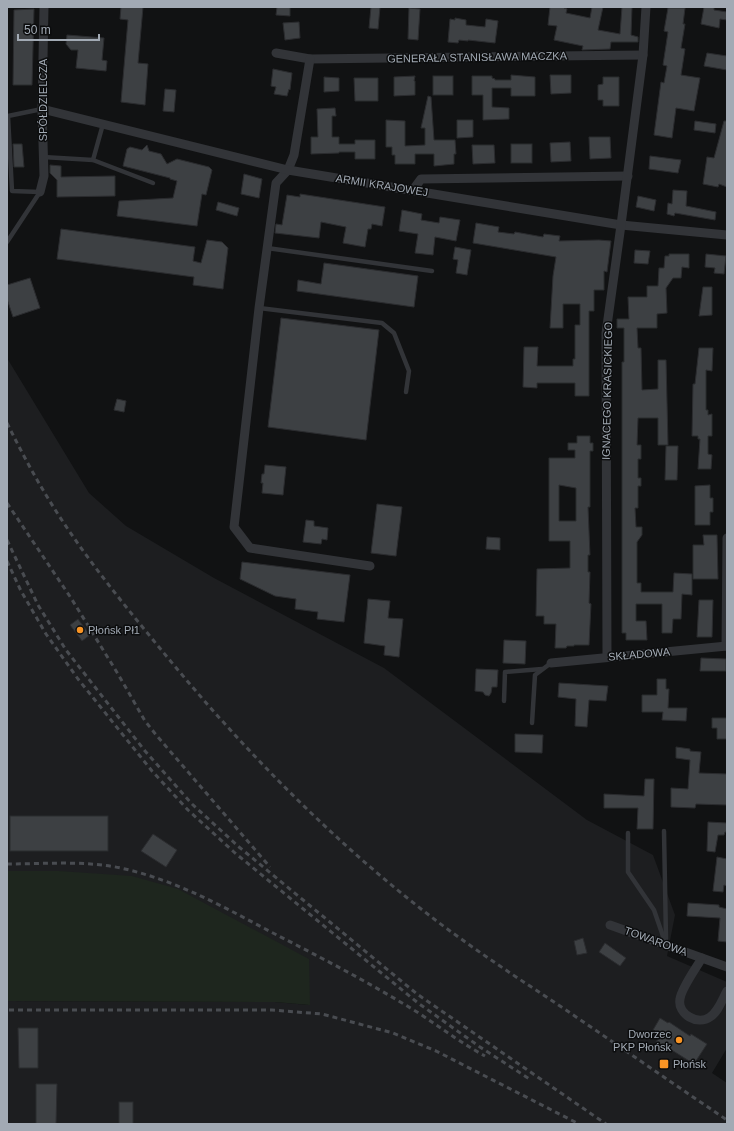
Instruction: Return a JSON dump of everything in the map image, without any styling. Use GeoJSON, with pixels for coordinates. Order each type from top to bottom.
{"type":"FeatureCollection","features":[{"type":"Feature","properties":{"kind":"street","name":"SPÓŁDZIELCZA"},"geometry":{"type":"LineString","coordinates":[[40,192],[44,176],[42,109],[44,7]]}},
{"type":"Feature","properties":{"kind":"street","name":"IGNACEGO KRASICKIEGO"},"geometry":{"type":"LineString","coordinates":[[607,657],[606,333],[643,55],[646,7]]}},
{"type":"Feature","properties":{"kind":"street","name":"GENERAŁA STANISŁAWA MACZKA"},"geometry":{"type":"LineString","coordinates":[[276,53],[310,59],[643,55]]}},
{"type":"Feature","properties":{"kind":"street"},"geometry":{"type":"LineString","coordinates":[[310,59],[294,154],[288,170],[276,183],[259,308],[234,527],[250,548],[370,566]]}},
{"type":"Feature","properties":{"kind":"street","name":"ARMII KRAJOWEJ"},"geometry":{"type":"LineString","coordinates":[[42,109],[288,170],[621,225],[727,236]]}},
{"type":"Feature","properties":{"kind":"street"},"geometry":{"type":"LineString","coordinates":[[413,190],[421,179],[628,176]]}},
{"type":"Feature","properties":{"kind":"street"},"geometry":{"type":"LineString","coordinates":[[726,646],[727,538]]}},
{"type":"Feature","properties":{"kind":"street","name":"SKŁADOWA"},"geometry":{"type":"LineString","coordinates":[[551,663],[726,646]]}},
{"type":"Feature","properties":{"kind":"street","name":"TOWAROWA"},"geometry":{"type":"LineString","coordinates":[[610,925],[727,967]]}},
{"type":"Feature","properties":{"kind":"street","name":"TOWAROWA"},"geometry":{"type":"LineString","coordinates":[[702,958],[682,992],[680,1009],[690,1017],[697,1020],[705,1020],[716,1012],[727,992]]}},
{"type":"Feature","properties":{"kind":"lane"},"geometry":{"type":"LineString","coordinates":[[40,192],[12,191],[8,116],[42,109]]}},
{"type":"Feature","properties":{"kind":"lane"},"geometry":{"type":"LineString","coordinates":[[93,160],[103,124]]}},
{"type":"Feature","properties":{"kind":"lane"},"geometry":{"type":"LineString","coordinates":[[43,157],[93,160],[153,183]]}},
{"type":"Feature","properties":{"kind":"lane"},"geometry":{"type":"LineString","coordinates":[[7,242],[40,192]]}},
{"type":"Feature","properties":{"kind":"lane"},"geometry":{"type":"LineString","coordinates":[[267,248],[432,271]]}},
{"type":"Feature","properties":{"kind":"lane"},"geometry":{"type":"LineString","coordinates":[[259,308],[382,323],[394,333],[409,371],[406,392]]}},
{"type":"Feature","properties":{"kind":"lane"},"geometry":{"type":"LineString","coordinates":[[532,723],[535,675],[551,663]]}},
{"type":"Feature","properties":{"kind":"lane"},"geometry":{"type":"LineString","coordinates":[[504,701],[505,672],[542,669]]}},
{"type":"Feature","properties":{"kind":"lane"},"geometry":{"type":"LineString","coordinates":[[664,831],[666,945]]}},
{"type":"Feature","properties":{"kind":"lane"},"geometry":{"type":"LineString","coordinates":[[628,833],[628,872],[654,910],[666,945]]}},
{"type":"Feature","properties":{"kind":"shaded area"},"geometry":{"type":"Polygon","coordinates":[[[7,358],[89,493],[126,526],[214,578],[384,668],[587,820],[653,855],[675,915],[667,956],[727,982],[727,1048],[712,1073],[727,1083],[727,1124],[7,1124],[7,1001],[275,1002],[309,1005],[59,871],[7,871],[7,358]]]}},
{"type":"Feature","properties":{"kind":"shaded area"},"geometry":{"type":"Polygon","coordinates":[[[7,871],[59,871],[132,876],[178,889],[309,959],[310,1005],[275,1002],[7,1001],[7,871]]]}},
{"type":"Feature","properties":{"kind":"building"},"geometry":{"type":"Polygon","coordinates":[[[121,7],[143,7],[138,63],[148,64],[145,105],[121,102],[128,20],[120,19],[121,7]]]}},
{"type":"Feature","properties":{"kind":"building"},"geometry":{"type":"Polygon","coordinates":[[[277,7],[290,7],[290,16],[276,15],[277,7]]]}},
{"type":"Feature","properties":{"kind":"building"},"geometry":{"type":"Polygon","coordinates":[[[371,7],[380,7],[378,29],[369,28],[371,7]]]}},
{"type":"Feature","properties":{"kind":"building"},"geometry":{"type":"Polygon","coordinates":[[[550,7],[565,7],[564,8],[567,9],[566,13],[590,18],[592,7],[603,7],[598,30],[620,34],[622,7],[632,7],[631,35],[638,37],[638,42],[611,42],[610,49],[582,50],[583,46],[554,40],[557,26],[548,25],[550,7]]]}},
{"type":"Feature","properties":{"kind":"building"},"geometry":{"type":"Polygon","coordinates":[[[704,7],[714,7],[714,10],[727,12],[727,20],[720,19],[719,28],[701,24],[704,7]]]}},
{"type":"Feature","properties":{"kind":"building"},"geometry":{"type":"Polygon","coordinates":[[[409,8],[420,9],[418,40],[408,39],[409,8]]]}},
{"type":"Feature","properties":{"kind":"building"},"geometry":{"type":"Polygon","coordinates":[[[668,8],[685,8],[683,24],[685,24],[681,48],[685,49],[681,75],[700,78],[694,111],[676,108],[672,138],[654,135],[661,82],[664,83],[667,66],[663,65],[668,32],[664,31],[668,8]]]}},
{"type":"Feature","properties":{"kind":"building"},"geometry":{"type":"Polygon","coordinates":[[[34,9],[32,85],[13,85],[14,10],[34,9]]]}},
{"type":"Feature","properties":{"kind":"building"},"geometry":{"type":"Polygon","coordinates":[[[455,18],[466,20],[466,25],[485,27],[486,19],[498,21],[495,43],[468,40],[459,40],[458,43],[448,42],[450,19],[455,20],[455,18]]]}},
{"type":"Feature","properties":{"kind":"building"},"geometry":{"type":"Polygon","coordinates":[[[299,22],[300,38],[285,40],[283,23],[299,22]]]}},
{"type":"Feature","properties":{"kind":"building"},"geometry":{"type":"Polygon","coordinates":[[[67,35],[104,38],[102,60],[107,61],[106,71],[76,68],[78,50],[71,50],[66,44],[67,35]]]}},
{"type":"Feature","properties":{"kind":"building"},"geometry":{"type":"Polygon","coordinates":[[[707,53],[727,56],[727,70],[704,66],[707,53]]]}},
{"type":"Feature","properties":{"kind":"building"},"geometry":{"type":"Polygon","coordinates":[[[273,69],[292,73],[290,90],[289,89],[287,96],[274,94],[276,87],[271,86],[273,69]]]}},
{"type":"Feature","properties":{"kind":"building"},"geometry":{"type":"Polygon","coordinates":[[[511,75],[535,77],[535,96],[511,96],[511,88],[492,88],[492,107],[509,108],[509,119],[483,120],[483,95],[472,95],[472,76],[492,76],[495,80],[511,80],[511,75]]]}},
{"type":"Feature","properties":{"kind":"building"},"geometry":{"type":"Polygon","coordinates":[[[550,75],[571,75],[571,93],[551,94],[550,75]]]}},
{"type":"Feature","properties":{"kind":"building"},"geometry":{"type":"Polygon","coordinates":[[[415,76],[415,95],[394,96],[394,77],[415,76]]]}},
{"type":"Feature","properties":{"kind":"building"},"geometry":{"type":"Polygon","coordinates":[[[433,76],[453,76],[453,95],[433,95],[433,76]]]}},
{"type":"Feature","properties":{"kind":"building"},"geometry":{"type":"Polygon","coordinates":[[[324,77],[339,78],[339,91],[324,92],[324,77]]]}},
{"type":"Feature","properties":{"kind":"building"},"geometry":{"type":"Polygon","coordinates":[[[603,77],[619,77],[619,106],[603,106],[603,100],[598,100],[598,85],[603,84],[603,77]]]}},
{"type":"Feature","properties":{"kind":"building"},"geometry":{"type":"Polygon","coordinates":[[[354,78],[378,78],[378,101],[355,101],[354,78]]]}},
{"type":"Feature","properties":{"kind":"building"},"geometry":{"type":"Polygon","coordinates":[[[165,89],[176,90],[174,112],[163,111],[165,89]]]}},
{"type":"Feature","properties":{"kind":"building"},"geometry":{"type":"Polygon","coordinates":[[[428,96],[431,97],[434,140],[455,140],[456,154],[454,154],[454,164],[434,166],[434,154],[415,154],[415,164],[395,164],[395,155],[392,155],[392,147],[386,147],[386,120],[405,121],[405,146],[425,145],[425,128],[421,128],[428,96]]]}},
{"type":"Feature","properties":{"kind":"building"},"geometry":{"type":"Polygon","coordinates":[[[335,108],[336,116],[332,116],[332,137],[339,137],[339,144],[355,144],[355,140],[375,140],[375,159],[355,159],[355,152],[311,154],[311,137],[318,137],[317,109],[335,108]]]}},
{"type":"Feature","properties":{"kind":"building"},"geometry":{"type":"Polygon","coordinates":[[[457,120],[473,120],[473,137],[457,138],[457,120]]]}},
{"type":"Feature","properties":{"kind":"building"},"geometry":{"type":"Polygon","coordinates":[[[695,121],[716,124],[715,133],[694,130],[695,121]]]}},
{"type":"Feature","properties":{"kind":"building"},"geometry":{"type":"Polygon","coordinates":[[[724,121],[727,121],[727,187],[719,184],[718,187],[703,184],[707,157],[714,158],[724,121]]]}},
{"type":"Feature","properties":{"kind":"building"},"geometry":{"type":"Polygon","coordinates":[[[589,137],[610,137],[611,158],[590,159],[589,137]]]}},
{"type":"Feature","properties":{"kind":"building"},"geometry":{"type":"Polygon","coordinates":[[[570,142],[571,161],[551,162],[550,143],[570,142]]]}},
{"type":"Feature","properties":{"kind":"building"},"geometry":{"type":"Polygon","coordinates":[[[13,144],[22,144],[24,167],[14,167],[13,144]]]}},
{"type":"Feature","properties":{"kind":"building"},"geometry":{"type":"Polygon","coordinates":[[[511,144],[532,144],[532,163],[511,163],[511,144]]]}},
{"type":"Feature","properties":{"kind":"building"},"geometry":{"type":"Polygon","coordinates":[[[147,145],[149,151],[161,154],[167,164],[177,159],[209,167],[212,170],[206,195],[202,194],[197,226],[117,216],[119,201],[173,198],[177,181],[123,166],[127,149],[130,147],[142,150],[147,145]]]}},
{"type":"Feature","properties":{"kind":"building"},"geometry":{"type":"Polygon","coordinates":[[[472,145],[494,145],[495,163],[473,164],[472,145]]]}},
{"type":"Feature","properties":{"kind":"building"},"geometry":{"type":"Polygon","coordinates":[[[650,156],[681,160],[678,173],[649,169],[650,156]]]}},
{"type":"Feature","properties":{"kind":"building"},"geometry":{"type":"Polygon","coordinates":[[[50,165],[61,166],[61,177],[115,176],[115,196],[57,197],[57,180],[50,173],[50,165]]]}},
{"type":"Feature","properties":{"kind":"building"},"geometry":{"type":"Polygon","coordinates":[[[244,174],[262,179],[259,198],[241,194],[244,174]]]}},
{"type":"Feature","properties":{"kind":"building"},"geometry":{"type":"Polygon","coordinates":[[[673,190],[687,191],[686,206],[716,212],[715,220],[675,213],[674,216],[667,214],[668,203],[672,204],[673,190]]]}},
{"type":"Feature","properties":{"kind":"building"},"geometry":{"type":"Polygon","coordinates":[[[300,194],[385,207],[382,226],[372,224],[371,229],[368,229],[365,247],[343,243],[346,227],[321,222],[319,238],[275,233],[276,224],[282,225],[287,195],[300,197],[300,194]]]}},
{"type":"Feature","properties":{"kind":"building"},"geometry":{"type":"Polygon","coordinates":[[[638,196],[656,200],[654,211],[636,207],[638,196]]]}},
{"type":"Feature","properties":{"kind":"building"},"geometry":{"type":"Polygon","coordinates":[[[218,202],[239,208],[237,216],[216,210],[218,202]]]}},
{"type":"Feature","properties":{"kind":"building"},"geometry":{"type":"Polygon","coordinates":[[[402,210],[422,214],[421,220],[439,223],[440,217],[460,220],[456,241],[435,237],[433,255],[415,253],[418,234],[399,231],[402,210]]]}},
{"type":"Feature","properties":{"kind":"building"},"geometry":{"type":"Polygon","coordinates":[[[476,223],[499,227],[498,232],[514,234],[515,232],[543,237],[544,234],[560,236],[559,241],[611,241],[607,272],[604,271],[604,290],[594,290],[594,311],[589,311],[589,396],[575,396],[575,383],[537,383],[537,388],[523,387],[524,347],[538,347],[537,366],[573,366],[573,359],[575,359],[575,325],[580,325],[580,304],[563,304],[563,328],[550,328],[553,276],[556,257],[473,243],[476,223]]]}},
{"type":"Feature","properties":{"kind":"building"},"geometry":{"type":"Polygon","coordinates":[[[61,229],[195,247],[193,261],[201,263],[207,240],[222,242],[228,248],[223,289],[193,285],[194,277],[57,259],[61,229]]]}},
{"type":"Feature","properties":{"kind":"building"},"geometry":{"type":"Polygon","coordinates":[[[455,247],[471,250],[467,275],[456,273],[458,260],[453,259],[455,247]]]}},
{"type":"Feature","properties":{"kind":"building"},"geometry":{"type":"Polygon","coordinates":[[[635,250],[650,251],[648,264],[634,263],[635,250]]]}},
{"type":"Feature","properties":{"kind":"building"},"geometry":{"type":"Polygon","coordinates":[[[669,254],[689,254],[689,268],[682,267],[681,278],[673,278],[666,288],[667,313],[657,314],[657,328],[637,328],[638,348],[641,348],[642,390],[658,389],[658,360],[666,360],[668,445],[658,445],[658,418],[638,418],[637,445],[641,445],[641,459],[638,459],[638,478],[641,478],[641,486],[638,486],[638,508],[635,508],[636,527],[642,527],[642,535],[637,542],[637,583],[641,583],[641,592],[673,592],[674,573],[692,574],[692,595],[682,594],[681,619],[673,619],[672,633],[662,633],[662,604],[636,604],[636,621],[646,621],[647,640],[626,640],[626,633],[622,633],[622,362],[624,362],[624,328],[617,328],[617,319],[629,319],[628,297],[647,297],[647,286],[658,286],[659,268],[664,268],[665,256],[669,256],[669,254]]]}},
{"type":"Feature","properties":{"kind":"building"},"geometry":{"type":"Polygon","coordinates":[[[706,254],[726,256],[724,274],[714,273],[715,268],[705,267],[706,254]]]}},
{"type":"Feature","properties":{"kind":"building"},"geometry":{"type":"Polygon","coordinates":[[[324,263],[418,276],[414,307],[297,291],[298,280],[321,284],[324,263]]]}},
{"type":"Feature","properties":{"kind":"building"},"geometry":{"type":"Polygon","coordinates":[[[30,278],[40,308],[13,317],[7,299],[7,285],[30,278]]]}},
{"type":"Feature","properties":{"kind":"building"},"geometry":{"type":"Polygon","coordinates":[[[703,287],[712,287],[712,315],[699,316],[703,287]]]}},
{"type":"Feature","properties":{"kind":"building"},"geometry":{"type":"Polygon","coordinates":[[[281,318],[379,330],[366,440],[268,427],[281,318]]]}},
{"type":"Feature","properties":{"kind":"building"},"geometry":{"type":"Polygon","coordinates":[[[699,348],[713,348],[712,371],[706,370],[706,410],[708,410],[708,415],[712,414],[712,436],[708,436],[708,454],[712,455],[711,469],[698,469],[700,439],[698,439],[698,436],[692,436],[693,384],[695,384],[699,348]]]}},
{"type":"Feature","properties":{"kind":"building"},"geometry":{"type":"Polygon","coordinates":[[[117,399],[126,401],[124,412],[114,410],[117,399]]]}},
{"type":"Feature","properties":{"kind":"building"},"geometry":{"type":"Polygon","coordinates":[[[577,436],[590,436],[590,443],[593,443],[593,451],[590,451],[590,507],[588,507],[590,555],[588,555],[588,572],[590,572],[589,603],[591,604],[589,645],[574,645],[567,646],[566,648],[555,648],[556,624],[544,624],[544,616],[536,616],[537,569],[570,568],[570,541],[549,541],[549,458],[575,458],[575,450],[568,450],[568,443],[577,443],[577,436]],[[559,485],[559,521],[576,521],[576,488],[559,485]]]}},
{"type":"Feature","properties":{"kind":"building"},"geometry":{"type":"Polygon","coordinates":[[[666,446],[678,446],[677,480],[665,480],[666,446]]]}},
{"type":"Feature","properties":{"kind":"building"},"geometry":{"type":"Polygon","coordinates":[[[265,465],[286,467],[283,495],[262,493],[263,483],[261,483],[265,465]]]}},
{"type":"Feature","properties":{"kind":"building"},"geometry":{"type":"Polygon","coordinates":[[[710,485],[710,498],[713,498],[713,512],[710,512],[710,525],[695,525],[695,486],[710,485]]]}},
{"type":"Feature","properties":{"kind":"building"},"geometry":{"type":"Polygon","coordinates":[[[377,504],[402,507],[396,556],[371,553],[377,504]]]}},
{"type":"Feature","properties":{"kind":"building"},"geometry":{"type":"Polygon","coordinates":[[[306,520],[314,521],[314,526],[328,528],[327,540],[322,539],[321,544],[303,542],[306,520]]]}},
{"type":"Feature","properties":{"kind":"building"},"geometry":{"type":"Polygon","coordinates":[[[703,535],[717,535],[718,579],[693,579],[693,545],[704,545],[703,535]]]}},
{"type":"Feature","properties":{"kind":"building"},"geometry":{"type":"Polygon","coordinates":[[[487,537],[500,538],[500,550],[486,549],[487,537]]]}},
{"type":"Feature","properties":{"kind":"building"},"geometry":{"type":"Polygon","coordinates":[[[242,562],[350,575],[344,622],[317,619],[318,612],[295,609],[296,599],[275,596],[240,579],[242,562]]]}},
{"type":"Feature","properties":{"kind":"building"},"geometry":{"type":"Polygon","coordinates":[[[368,599],[390,601],[388,618],[403,619],[399,657],[384,655],[385,646],[364,643],[368,599]]]}},
{"type":"Feature","properties":{"kind":"building"},"geometry":{"type":"Polygon","coordinates":[[[699,600],[713,600],[712,637],[697,637],[699,600]]]}},
{"type":"Feature","properties":{"kind":"building","name":"Płońsk Pł1"},"geometry":{"type":"Polygon","coordinates":[[[78,619],[90,635],[82,641],[70,625],[78,619]]]}},
{"type":"Feature","properties":{"kind":"building"},"geometry":{"type":"Polygon","coordinates":[[[504,640],[526,641],[525,664],[503,663],[504,640]]]}},
{"type":"Feature","properties":{"kind":"building"},"geometry":{"type":"Polygon","coordinates":[[[701,658],[726,659],[726,671],[700,671],[701,658]]]}},
{"type":"Feature","properties":{"kind":"building"},"geometry":{"type":"Polygon","coordinates":[[[476,669],[498,670],[497,687],[492,687],[489,696],[485,695],[483,692],[475,691],[476,669]]]}},
{"type":"Feature","properties":{"kind":"building"},"geometry":{"type":"Polygon","coordinates":[[[657,679],[666,679],[666,689],[669,689],[668,708],[687,708],[686,721],[662,720],[663,712],[642,712],[642,695],[657,695],[657,679]]]}},
{"type":"Feature","properties":{"kind":"building"},"geometry":{"type":"Polygon","coordinates":[[[559,683],[608,686],[606,701],[589,700],[587,727],[575,726],[576,699],[558,697],[559,683]]]}},
{"type":"Feature","properties":{"kind":"building"},"geometry":{"type":"Polygon","coordinates":[[[712,718],[727,718],[727,739],[717,739],[717,728],[712,728],[712,718]]]}},
{"type":"Feature","properties":{"kind":"building"},"geometry":{"type":"Polygon","coordinates":[[[515,734],[543,735],[542,753],[515,752],[515,734]]]}},
{"type":"Feature","properties":{"kind":"building"},"geometry":{"type":"Polygon","coordinates":[[[676,747],[701,752],[699,773],[727,774],[727,805],[696,804],[695,808],[671,807],[671,788],[688,789],[690,760],[676,758],[676,747]]]}},
{"type":"Feature","properties":{"kind":"building"},"geometry":{"type":"Polygon","coordinates":[[[645,779],[654,779],[653,829],[637,829],[638,808],[604,808],[604,794],[644,796],[645,779]]]}},
{"type":"Feature","properties":{"kind":"building"},"geometry":{"type":"Polygon","coordinates":[[[10,816],[108,816],[108,851],[10,851],[10,816]]]}},
{"type":"Feature","properties":{"kind":"building"},"geometry":{"type":"Polygon","coordinates":[[[708,822],[727,823],[727,832],[725,832],[724,835],[718,835],[715,852],[707,851],[708,822]]]}},
{"type":"Feature","properties":{"kind":"building"},"geometry":{"type":"Polygon","coordinates":[[[153,834],[177,850],[166,867],[141,851],[153,834]]]}},
{"type":"Feature","properties":{"kind":"building"},"geometry":{"type":"Polygon","coordinates":[[[717,857],[727,859],[727,886],[724,885],[723,892],[713,891],[717,857]]]}},
{"type":"Feature","properties":{"kind":"building"},"geometry":{"type":"Polygon","coordinates":[[[688,903],[719,905],[719,907],[727,909],[727,942],[718,941],[720,918],[687,916],[688,903]]]}},
{"type":"Feature","properties":{"kind":"building"},"geometry":{"type":"Polygon","coordinates":[[[583,938],[587,953],[577,955],[574,941],[583,938]]]}},
{"type":"Feature","properties":{"kind":"building"},"geometry":{"type":"Polygon","coordinates":[[[605,943],[626,958],[620,966],[599,952],[605,943]]]}},
{"type":"Feature","properties":{"kind":"building","name":"Dworzec PKP Płońsk"},"geometry":{"type":"Polygon","coordinates":[[[660,1018],[668,1023],[669,1022],[690,1036],[691,1034],[707,1044],[694,1064],[656,1042],[661,1035],[653,1030],[660,1018]]]}},
{"type":"Feature","properties":{"kind":"building"},"geometry":{"type":"Polygon","coordinates":[[[18,1028],[38,1028],[38,1068],[19,1068],[18,1028]]]}},
{"type":"Feature","properties":{"kind":"building"},"geometry":{"type":"Polygon","coordinates":[[[36,1084],[57,1084],[56,1124],[36,1124],[36,1084]]]}},
{"type":"Feature","properties":{"kind":"building"},"geometry":{"type":"Polygon","coordinates":[[[119,1102],[133,1102],[133,1124],[119,1124],[119,1102]]]}},
{"type":"Feature","properties":{"kind":"railway"},"geometry":{"type":"LineString","coordinates":[[7,423],[46,495],[60,517],[120,599],[197,692],[289,792],[355,854],[425,912],[488,958],[727,1120]]}},
{"type":"Feature","properties":{"kind":"railway"},"geometry":{"type":"LineString","coordinates":[[7,503],[71,598],[145,721],[270,867]]}},
{"type":"Feature","properties":{"kind":"railway"},"geometry":{"type":"LineString","coordinates":[[7,540],[38,605],[66,650],[145,751],[192,804],[239,847],[417,994],[606,1124]]}},
{"type":"Feature","properties":{"kind":"railway"},"geometry":{"type":"LineString","coordinates":[[7,561],[21,591],[46,634],[78,679],[152,771],[188,810],[235,853],[418,1003],[480,1047],[531,1080]]}},
{"type":"Feature","properties":{"kind":"railway"},"geometry":{"type":"LineString","coordinates":[[7,864],[96,864],[125,869],[163,880],[236,913],[363,981],[417,1012],[485,1056]]}},
{"type":"Feature","properties":{"kind":"railway"},"geometry":{"type":"LineString","coordinates":[[9,1010],[272,1010],[322,1014],[393,1033],[436,1051],[579,1124]]}},
{"type":"Feature","properties":{"kind":"place","name":"Płońsk Pł1"},"geometry":{"type":"Point","coordinates":[80,630]}},
{"type":"Feature","properties":{"kind":"place","name":"Dworzec PKP Płońsk"},"geometry":{"type":"Point","coordinates":[679,1040]}},
{"type":"Feature","properties":{"kind":"place","name":"Płońsk"},"geometry":{"type":"Point","coordinates":[664,1064]}}]}
